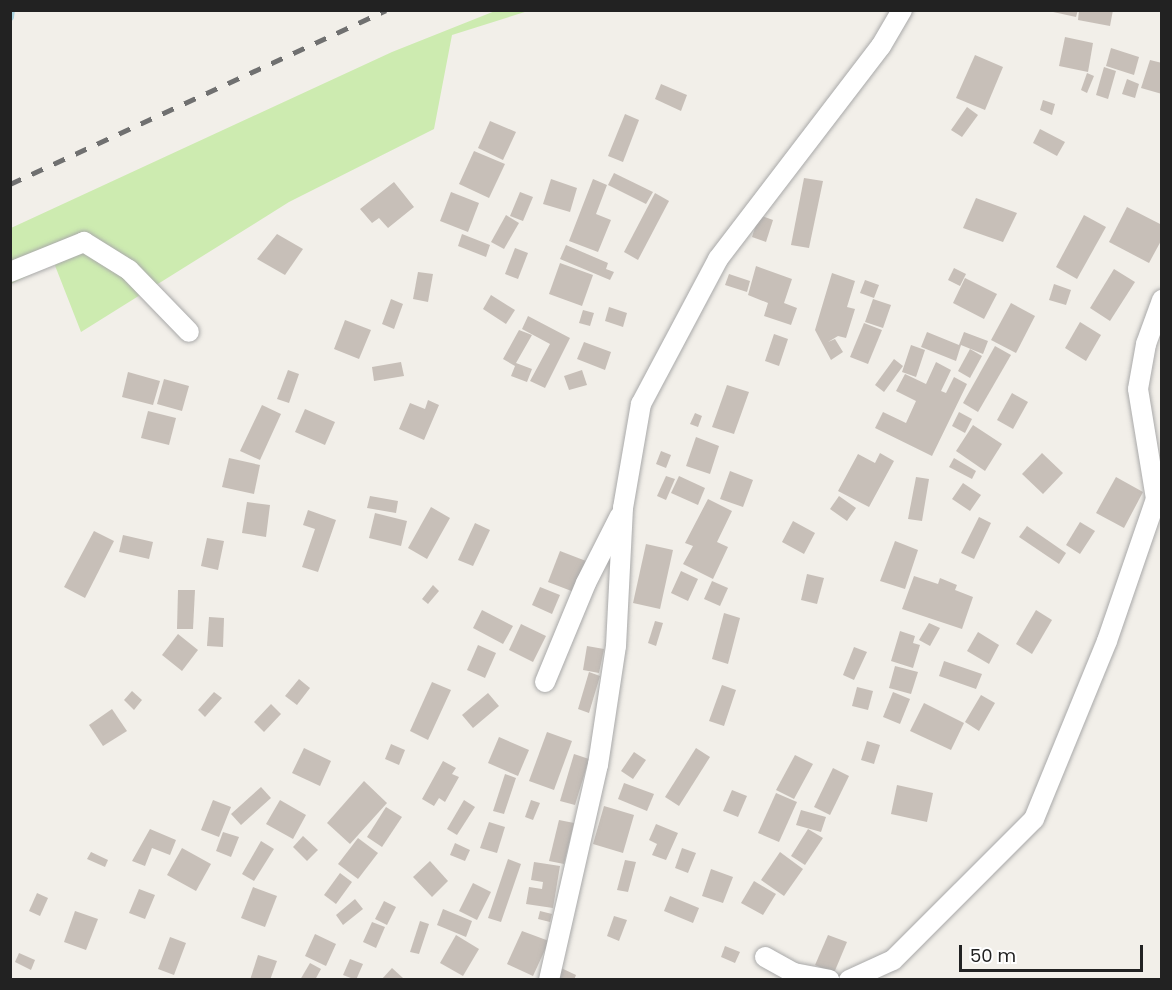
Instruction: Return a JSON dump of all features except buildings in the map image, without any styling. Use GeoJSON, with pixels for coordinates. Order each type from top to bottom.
{"type":"FeatureCollection","features":[{"type":"Feature","properties":{"kind":"street"},"geometry":{"type":"LineString","coordinates":[[549,980],[598,765],[616,646],[624,508],[641,404],[672,341],[718,259],[881,46],[902,10]]}},
{"type":"Feature","properties":{"kind":"street"},"geometry":{"type":"LineString","coordinates":[[10,272],[84,242],[129,270],[189,332]]}},
{"type":"Feature","properties":{"kind":"street"},"geometry":{"type":"LineString","coordinates":[[849,980],[893,960],[1034,819],[1107,641],[1156,499],[1138,389],[1146,344],[1161,300]]}},
{"type":"Feature","properties":{"kind":"street"},"geometry":{"type":"LineString","coordinates":[[545,682],[586,583],[624,508]]}},
{"type":"Feature","properties":{"kind":"street"},"geometry":{"type":"LineString","coordinates":[[765,957],[795,974],[829,980]]}},
{"type":"Feature","properties":{"kind":"green space"},"geometry":{"type":"Polygon","coordinates":[[[495,11],[528,11],[452,35],[434,129],[289,202],[81,332],[54,263],[11,284],[11,228],[392,52],[495,11]]]}},
{"type":"Feature","properties":{"kind":"waterway"},"geometry":{"type":"LineString","coordinates":[[10,17],[11,10]]}},
{"type":"Feature","properties":{"kind":"railway"},"geometry":{"type":"LineString","coordinates":[[10,184],[386,10]]}}]}
